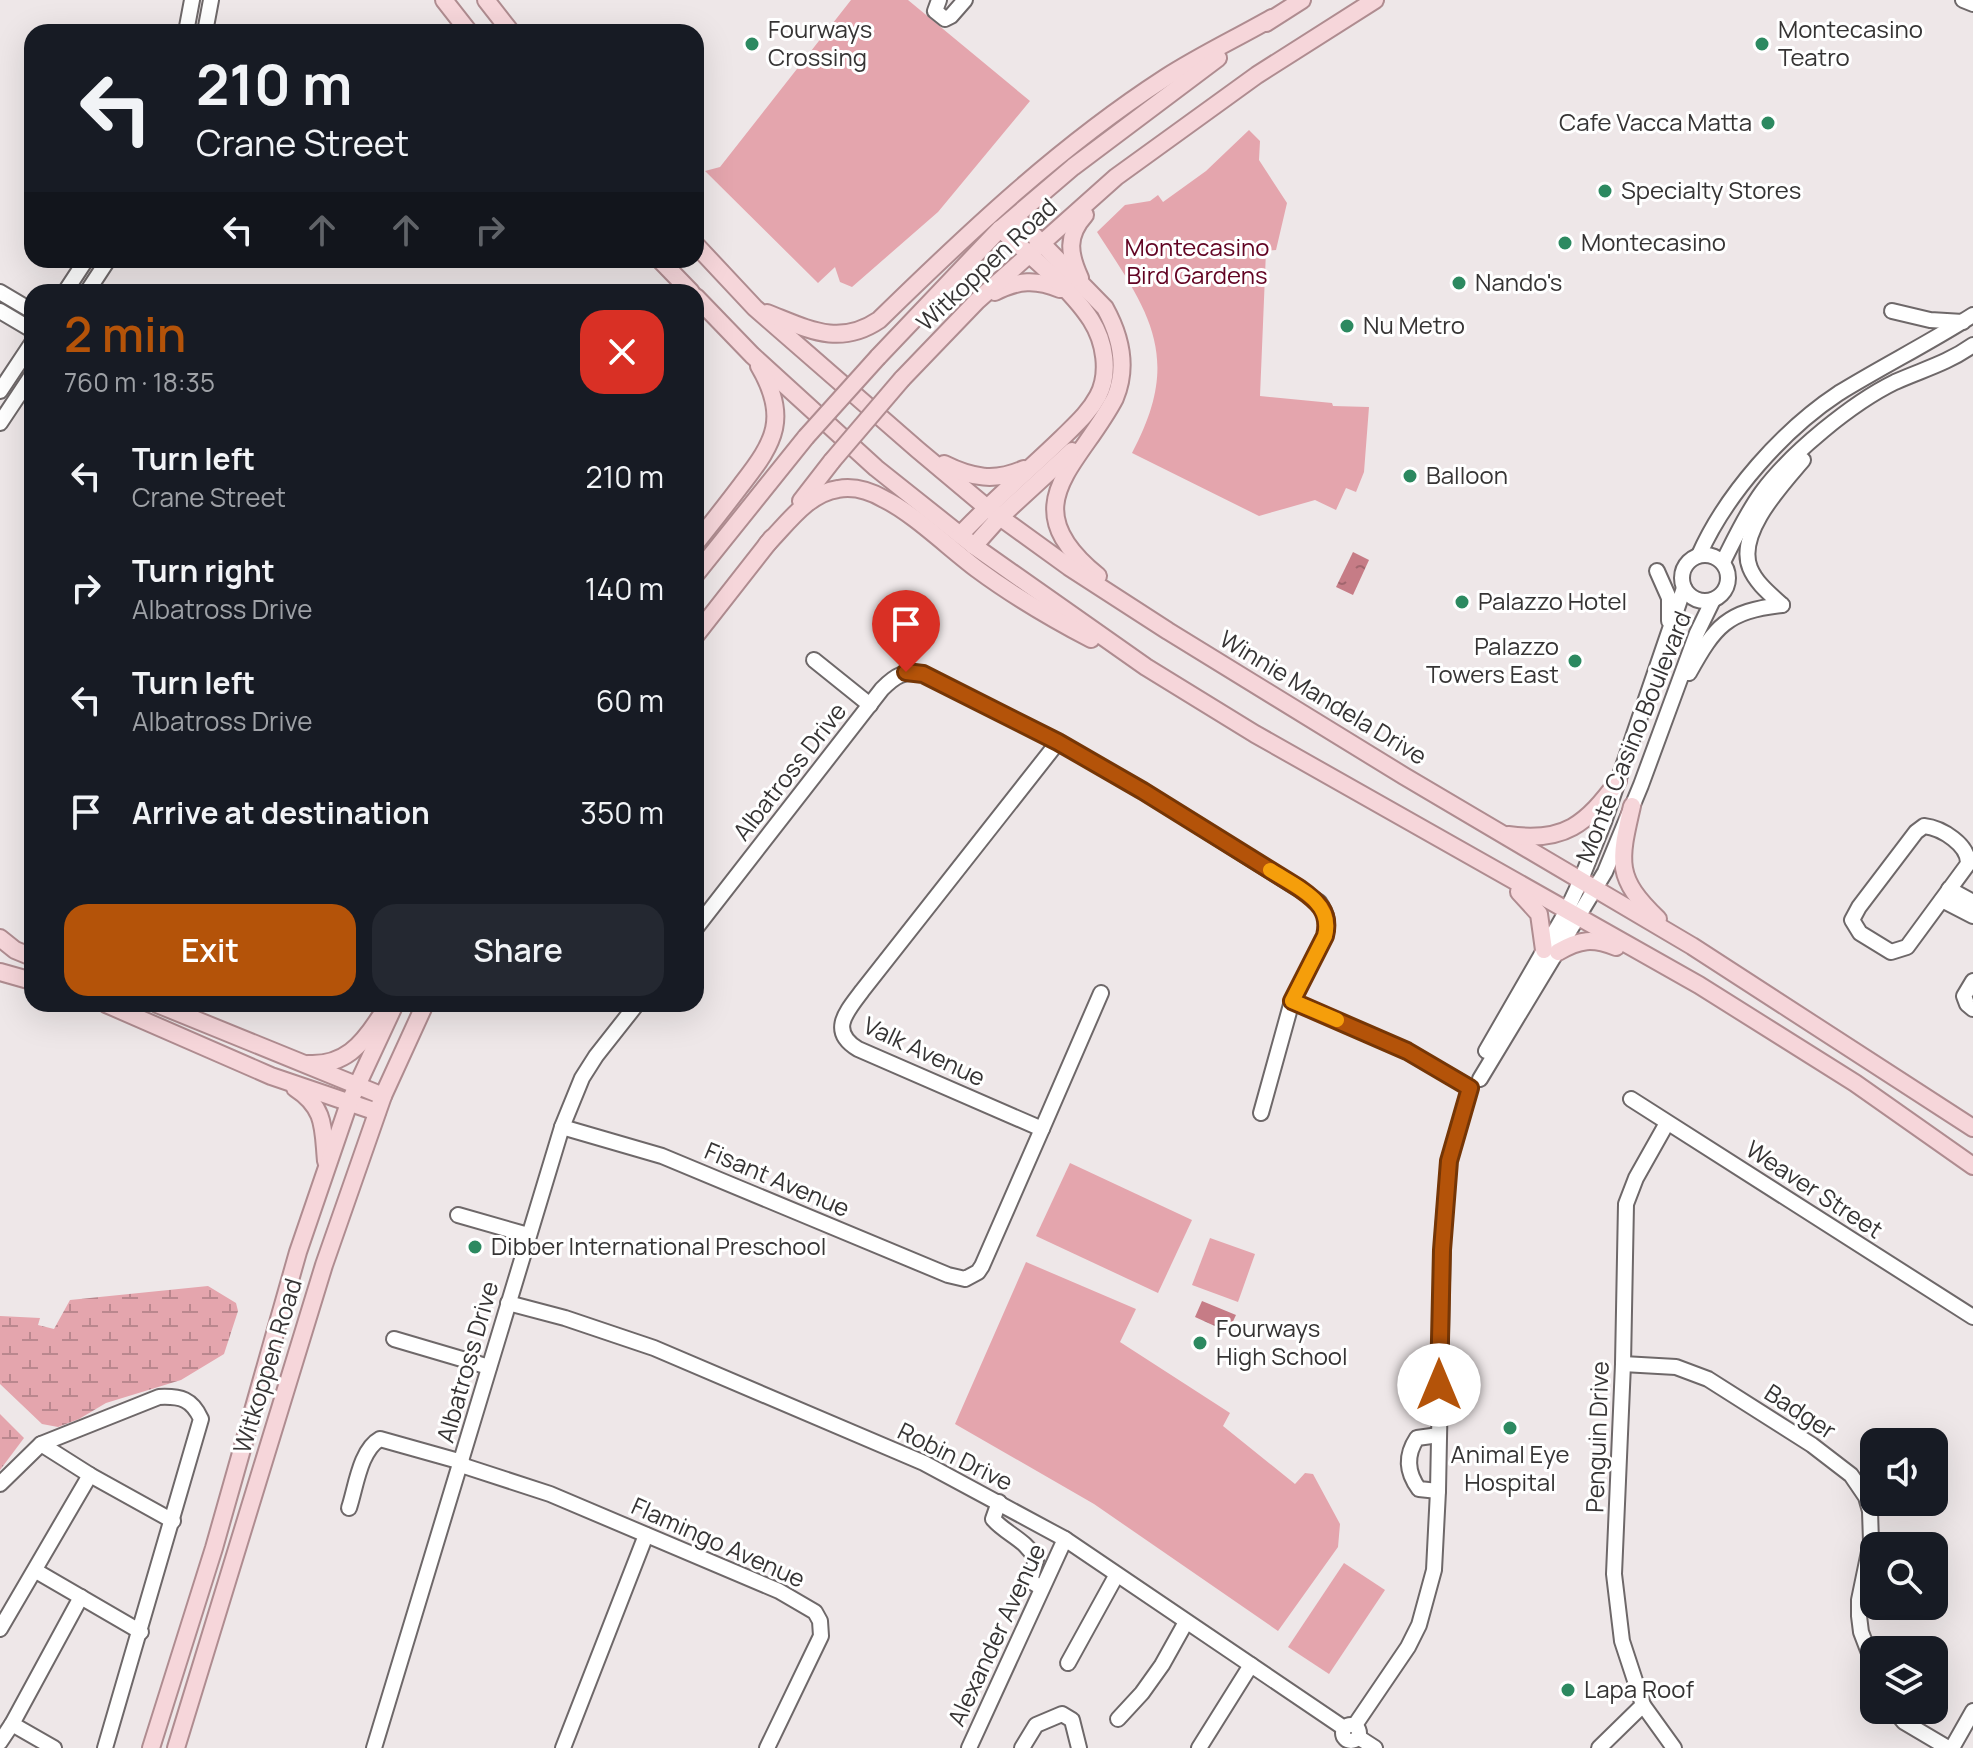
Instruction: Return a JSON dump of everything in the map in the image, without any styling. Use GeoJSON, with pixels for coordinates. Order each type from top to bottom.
{"type":"FeatureCollection","features":[{"type":"Feature","properties":{"kind":"main road"},"geometry":{"type":"LineString","coordinates":[[442,0],[451,24]]}},
{"type":"Feature","properties":{"kind":"main road"},"geometry":{"type":"LineString","coordinates":[[442,0],[462,24]]}},
{"type":"Feature","properties":{"kind":"main road"},"geometry":{"type":"LineString","coordinates":[[486,0],[505,24]]}},
{"type":"Feature","properties":{"kind":"main road","name":"Witkoppen Road"},"geometry":{"type":"LineString","coordinates":[[704,564],[806,437],[1000,229],[1132,121],[1272,18],[1302,0]]}},
{"type":"Feature","properties":{"kind":"main road","name":"Witkoppen Road"},"geometry":{"type":"LineString","coordinates":[[704,625],[832,461],[902,379],[977,301],[1116,177],[1257,75],[1375,0]]}},
{"type":"Feature","properties":{"kind":"main road"},"geometry":{"type":"LineString","coordinates":[[755,308],[823,333],[840,335],[867,328],[1012,193],[1078,140],[1166,77],[1272,18]]}},
{"type":"Feature","properties":{"kind":"main road"},"geometry":{"type":"LineString","coordinates":[[1082,284],[1072,260],[1071,240],[1079,222],[1116,177]]}},
{"type":"Feature","properties":{"kind":"main road"},"geometry":{"type":"LineString","coordinates":[[1016,217],[1105,308],[1122,351],[1120,385],[1108,412],[1070,463],[1058,489],[1055,506],[1060,534],[1080,560],[1168,631]]}},
{"type":"Feature","properties":{"kind":"main road"},"geometry":{"type":"LineString","coordinates":[[974,546],[992,512],[1086,414],[1104,380],[1104,356],[1092,320],[1000,229]]}},
{"type":"Feature","properties":{"kind":"main road","name":"Winnie Mandela Drive"},"geometry":{"type":"LineString","coordinates":[[704,254],[755,308],[918,450],[992,512],[1069,567],[1168,631],[1498,832],[1692,946],[1973,1128]]}},
{"type":"Feature","properties":{"kind":"main road"},"geometry":{"type":"LineString","coordinates":[[668,268],[683,284]]}},
{"type":"Feature","properties":{"kind":"main road"},"geometry":{"type":"LineString","coordinates":[[977,301],[1008,285],[1030,281],[1065,290]]}},
{"type":"Feature","properties":{"kind":"main road"},"geometry":{"type":"LineString","coordinates":[[704,305],[752,355],[876,468],[974,546],[1146,667],[1255,734],[1572,915],[1641,951],[1855,1083],[1973,1166]]}},
{"type":"Feature","properties":{"kind":"main road"},"geometry":{"type":"LineString","coordinates":[[704,533],[758,463],[773,438],[777,412],[775,401],[752,355]]}},
{"type":"Feature","properties":{"kind":"main road"},"geometry":{"type":"LineString","coordinates":[[960,535],[1091,434]]}},
{"type":"Feature","properties":{"kind":"main road"},"geometry":{"type":"LineString","coordinates":[[918,450],[977,478],[1010,476],[1037,463]]}},
{"type":"Feature","properties":{"kind":"main road"},"geometry":{"type":"LineString","coordinates":[[767,544],[804,505],[819,495],[838,489],[868,491],[887,500],[979,571],[1032,606],[1146,667]]}},
{"type":"Feature","properties":{"kind":"main road"},"geometry":{"type":"LineString","coordinates":[[1498,832],[1534,837],[1569,831],[1596,809],[1618,781]]}},
{"type":"Feature","properties":{"kind":"main road"},"geometry":{"type":"LineString","coordinates":[[1632,806],[1623,844],[1623,863],[1630,890],[1664,925],[1692,946]]}},
{"type":"Feature","properties":{"kind":"main road"},"geometry":{"type":"LineString","coordinates":[[1497,872],[1539,914],[1551,951],[1589,940],[1641,951]]}},
{"type":"Feature","properties":{"kind":"main road"},"geometry":{"type":"LineString","coordinates":[[0,938],[24,954]]}},
{"type":"Feature","properties":{"kind":"main road"},"geometry":{"type":"LineString","coordinates":[[0,950],[24,955]]}},
{"type":"Feature","properties":{"kind":"main road"},"geometry":{"type":"LineString","coordinates":[[0,972],[24,978]]}},
{"type":"Feature","properties":{"kind":"main road"},"geometry":{"type":"LineString","coordinates":[[0,983],[24,979]]}},
{"type":"Feature","properties":{"kind":"main road"},"geometry":{"type":"LineString","coordinates":[[124,1012],[303,1093],[322,1118],[327,1167]]}},
{"type":"Feature","properties":{"kind":"main road"},"geometry":{"type":"LineString","coordinates":[[176,1012],[298,1064],[353,1095]]}},
{"type":"Feature","properties":{"kind":"main road"},"geometry":{"type":"LineString","coordinates":[[298,1064],[321,1065],[353,1052],[386,1012]]}},
{"type":"Feature","properties":{"kind":"main road","name":"Witkoppen Road"},"geometry":{"type":"LineString","coordinates":[[151,1748],[214,1548],[298,1252],[353,1095],[389,1012]]}},
{"type":"Feature","properties":{"kind":"main road","name":"Witkoppen Road"},"geometry":{"type":"LineString","coordinates":[[176,1748],[324,1265],[380,1104],[421,1012]]}},
{"type":"Feature","properties":{"kind":"main road"},"geometry":{"type":"LineString","coordinates":[[271,1076],[380,1104]]}},
{"type":"Feature","properties":{"kind":"street"},"geometry":{"type":"LineString","coordinates":[[188,24],[192,0]]}},
{"type":"Feature","properties":{"kind":"street"},"geometry":{"type":"LineString","coordinates":[[206,24],[211,0]]}},
{"type":"Feature","properties":{"kind":"street"},"geometry":{"type":"LineString","coordinates":[[939,0],[935,11],[939,17],[948,19],[965,0]]}},
{"type":"Feature","properties":{"kind":"street"},"geometry":{"type":"LineString","coordinates":[[1963,0],[1973,4]]}},
{"type":"Feature","properties":{"kind":"street"},"geometry":{"type":"LineString","coordinates":[[0,292],[24,306]]}},
{"type":"Feature","properties":{"kind":"street"},"geometry":{"type":"LineString","coordinates":[[0,311],[24,325]]}},
{"type":"Feature","properties":{"kind":"street"},"geometry":{"type":"LineString","coordinates":[[1892,311],[1930,320],[1968,319]]}},
{"type":"Feature","properties":{"kind":"street"},"geometry":{"type":"LineString","coordinates":[[1699,555],[1714,556],[1723,562],[1729,575],[1720,596],[1713,600],[1694,598],[1684,588],[1683,570],[1689,561],[1699,555],[1751,472],[1786,436],[1836,396],[1968,319]]}},
{"type":"Feature","properties":{"kind":"street"},"geometry":{"type":"LineString","coordinates":[[1723,562],[1763,491],[1801,450],[1873,395],[1897,381],[1954,358],[1973,345]]}},
{"type":"Feature","properties":{"kind":"street"},"geometry":{"type":"LineString","coordinates":[[0,391],[24,355]]}},
{"type":"Feature","properties":{"kind":"street"},"geometry":{"type":"LineString","coordinates":[[0,423],[24,387]]}},
{"type":"Feature","properties":{"kind":"street"},"geometry":{"type":"LineString","coordinates":[[1670,705],[1714,633],[1729,618],[1743,612],[1782,605],[1767,592],[1749,565],[1746,549],[1748,538],[1777,492],[1830,427]]}},
{"type":"Feature","properties":{"kind":"street"},"geometry":{"type":"LineString","coordinates":[[1657,571],[1666,589],[1670,609],[1665,646]]}},
{"type":"Feature","properties":{"kind":"street","name":"Monte Casino Boulevard"},"geometry":{"type":"LineString","coordinates":[[1588,886],[1618,781],[1684,588]]}},
{"type":"Feature","properties":{"kind":"street","name":"Monte Casino Boulevard"},"geometry":{"type":"LineString","coordinates":[[1588,886],[1632,806],[1697,633],[1713,600]]}},
{"type":"Feature","properties":{"kind":"street"},"geometry":{"type":"LineString","coordinates":[[814,660],[870,705]]}},
{"type":"Feature","properties":{"kind":"street","name":"Albatross Drive"},"geometry":{"type":"LineString","coordinates":[[704,918],[894,677],[906,672],[923,674],[1058,742],[1143,791],[1319,902],[1328,924],[1325,936],[1292,1001],[1261,1113]]}},
{"type":"Feature","properties":{"kind":"street","name":"Valk Avenue"},"geometry":{"type":"LineString","coordinates":[[1042,1129],[858,1049],[845,1038],[841,1024],[862,991],[1058,742]]}},
{"type":"Feature","properties":{"kind":"street"},"geometry":{"type":"LineString","coordinates":[[1924,826],[1950,838],[1967,854],[1968,864],[1946,894],[1907,947],[1897,952],[1891,952],[1867,938],[1853,924],[1859,907],[1916,832],[1924,826]]}},
{"type":"Feature","properties":{"kind":"street"},"geometry":{"type":"LineString","coordinates":[[1349,1736],[1408,1647],[1419,1625],[1434,1570],[1440,1318],[1449,1161],[1472,1081],[1588,886]]}},
{"type":"Feature","properties":{"kind":"street"},"geometry":{"type":"LineString","coordinates":[[1946,894],[1973,902]]}},
{"type":"Feature","properties":{"kind":"street"},"geometry":{"type":"LineString","coordinates":[[1946,894],[1973,916]]}},
{"type":"Feature","properties":{"kind":"street"},"geometry":{"type":"LineString","coordinates":[[1973,981],[1964,996],[1973,1009]]}},
{"type":"Feature","properties":{"kind":"street"},"geometry":{"type":"LineString","coordinates":[[1042,1129],[1101,993]]}},
{"type":"Feature","properties":{"kind":"street"},"geometry":{"type":"LineString","coordinates":[[1292,1001],[1472,1081]]}},
{"type":"Feature","properties":{"kind":"street","name":"Albatross Drive"},"geometry":{"type":"LineString","coordinates":[[374,1748],[562,1127],[582,1078],[631,1012]]}},
{"type":"Feature","properties":{"kind":"street","name":"Weaver Street"},"geometry":{"type":"LineString","coordinates":[[1631,1099],[1973,1317]]}},
{"type":"Feature","properties":{"kind":"street","name":"Penguin Drive"},"geometry":{"type":"LineString","coordinates":[[1667,1123],[1636,1178],[1626,1204],[1614,1574],[1622,1641],[1643,1705],[1674,1748]]}},
{"type":"Feature","properties":{"kind":"street","name":"Fisant Avenue"},"geometry":{"type":"LineString","coordinates":[[562,1127],[662,1156],[961,1279],[978,1272],[986,1258],[1042,1129]]}},
{"type":"Feature","properties":{"kind":"street"},"geometry":{"type":"LineString","coordinates":[[458,1215],[528,1235]]}},
{"type":"Feature","properties":{"kind":"street","name":"Robin Drive"},"geometry":{"type":"LineString","coordinates":[[508,1303],[565,1318],[654,1348],[924,1463],[1065,1539],[1251,1665],[1349,1736],[1375,1748]]}},
{"type":"Feature","properties":{"kind":"street"},"geometry":{"type":"LineString","coordinates":[[394,1339],[489,1367]]}},
{"type":"Feature","properties":{"kind":"street","name":"Badger"},"geometry":{"type":"LineString","coordinates":[[1623,1364],[1676,1367],[1708,1379],[1812,1445],[1851,1475],[1861,1488],[1870,1511],[1871,1542],[1859,1600],[1863,1636]]}},
{"type":"Feature","properties":{"kind":"street"},"geometry":{"type":"LineString","coordinates":[[0,1484],[41,1444],[159,1397],[176,1396],[191,1401],[201,1419],[105,1748]]}},
{"type":"Feature","properties":{"kind":"street"},"geometry":{"type":"LineString","coordinates":[[1438,1491],[1410,1485],[1402,1476],[1400,1466],[1404,1447],[1415,1431],[1422,1426],[1439,1430]]}},
{"type":"Feature","properties":{"kind":"street","name":"Flamingo Avenue"},"geometry":{"type":"LineString","coordinates":[[349,1508],[367,1452],[380,1439],[550,1494],[779,1591],[815,1612],[820,1621],[821,1636],[767,1748]]}},
{"type":"Feature","properties":{"kind":"street"},"geometry":{"type":"LineString","coordinates":[[41,1444],[173,1521]]}},
{"type":"Feature","properties":{"kind":"street"},"geometry":{"type":"LineString","coordinates":[[0,1629],[90,1475]]}},
{"type":"Feature","properties":{"kind":"street"},"geometry":{"type":"LineString","coordinates":[[999,1502],[993,1519],[1024,1541],[1031,1550],[1036,1560],[1030,1581],[1042,1588]]}},
{"type":"Feature","properties":{"kind":"street"},"geometry":{"type":"LineString","coordinates":[[563,1748],[646,1535]]}},
{"type":"Feature","properties":{"kind":"street","name":"Alexander Avenue"},"geometry":{"type":"LineString","coordinates":[[969,1748],[1065,1539]]}},
{"type":"Feature","properties":{"kind":"street"},"geometry":{"type":"LineString","coordinates":[[36,1571],[141,1632]]}},
{"type":"Feature","properties":{"kind":"street"},"geometry":{"type":"LineString","coordinates":[[1068,1663],[1116,1576]]}},
{"type":"Feature","properties":{"kind":"street"},"geometry":{"type":"LineString","coordinates":[[0,1742],[81,1597]]}},
{"type":"Feature","properties":{"kind":"street"},"geometry":{"type":"LineString","coordinates":[[1118,1719],[1162,1665],[1186,1622]]}},
{"type":"Feature","properties":{"kind":"street"},"geometry":{"type":"LineString","coordinates":[[1199,1748],[1251,1665]]}},
{"type":"Feature","properties":{"kind":"street"},"geometry":{"type":"LineString","coordinates":[[1599,1748],[1643,1705]]}},
{"type":"Feature","properties":{"kind":"street"},"geometry":{"type":"LineString","coordinates":[[1908,1724],[1950,1748],[1973,1711]]}},
{"type":"Feature","properties":{"kind":"street"},"geometry":{"type":"LineString","coordinates":[[1022,1748],[1033,1727],[1059,1714],[1072,1720],[1079,1748]]}},
{"type":"Feature","properties":{"kind":"street"},"geometry":{"type":"LineString","coordinates":[[12,1724],[54,1748]]}},
{"type":"Feature","properties":{"kind":"green space"},"geometry":{"type":"Polygon","coordinates":[[[851,0],[908,0],[1030,101],[938,212],[852,287],[840,282],[835,267],[818,283],[705,171],[720,167],[851,0]]]}},
{"type":"Feature","properties":{"kind":"green space","name":"Montecasino Bird Gardens"},"geometry":{"type":"Polygon","coordinates":[[[1249,130],[1260,141],[1259,160],[1287,203],[1276,250],[1266,251],[1260,396],[1332,403],[1333,406],[1369,407],[1364,472],[1356,492],[1346,488],[1336,510],[1315,500],[1259,516],[1132,453],[1156,390],[1154,337],[1132,287],[1097,232],[1125,205],[1150,201],[1158,195],[1163,202],[1206,171],[1249,130]]]}},
{"type":"Feature","properties":{"kind":"green space"},"geometry":{"type":"Polygon","coordinates":[[[1070,1163],[1192,1220],[1158,1293],[1036,1236],[1070,1163]]]}},
{"type":"Feature","properties":{"kind":"green space"},"geometry":{"type":"Polygon","coordinates":[[[1210,1238],[1255,1254],[1238,1302],[1192,1285],[1210,1238]]]}},
{"type":"Feature","properties":{"kind":"green space"},"geometry":{"type":"Polygon","coordinates":[[[1026,1262],[1136,1309],[1120,1342],[1230,1413],[1223,1426],[1295,1484],[1305,1473],[1313,1474],[1340,1524],[1338,1547],[1278,1631],[1094,1504],[955,1424],[1026,1262]]]}},
{"type":"Feature","properties":{"kind":"green space"},"geometry":{"type":"Polygon","coordinates":[[[208,1286],[236,1303],[238,1311],[224,1354],[181,1380],[106,1403],[58,1427],[42,1424],[0,1384],[0,1316],[40,1318],[38,1325],[54,1329],[70,1300],[208,1286]]]}},
{"type":"Feature","properties":{"kind":"green space"},"geometry":{"type":"Polygon","coordinates":[[[0,1414],[24,1438],[0,1470],[0,1414]]]}},
{"type":"Feature","properties":{"kind":"green space"},"geometry":{"type":"Polygon","coordinates":[[[1344,1563],[1385,1590],[1329,1674],[1288,1647],[1344,1563]]]}},
{"type":"Feature","properties":{"kind":"water"},"geometry":{"type":"Polygon","coordinates":[[[1353,552],[1369,560],[1353,595],[1336,587],[1353,552]]]}},
{"type":"Feature","properties":{"kind":"water"},"geometry":{"type":"Polygon","coordinates":[[[1202,1301],[1236,1315],[1228,1332],[1195,1317],[1202,1301]]]}},
{"type":"Feature","properties":{"kind":"slow traffic"},"geometry":{"type":"LineString","coordinates":[[1270,870],[1319,902],[1328,924],[1292,1001],[1337,1020]]}},
{"type":"Feature","properties":{"kind":"place","name":"Fourways Crossing"},"geometry":{"type":"Point","coordinates":[752,44]}},
{"type":"Feature","properties":{"kind":"place","name":"Montecasino Teatro"},"geometry":{"type":"Point","coordinates":[1762,44]}},
{"type":"Feature","properties":{"kind":"place","name":"Cafe Vacca Matta"},"geometry":{"type":"Point","coordinates":[1768,123]}},
{"type":"Feature","properties":{"kind":"place","name":"Specialty Stores"},"geometry":{"type":"Point","coordinates":[1605,191]}},
{"type":"Feature","properties":{"kind":"place","name":"Montecasino"},"geometry":{"type":"Point","coordinates":[1565,243]}},
{"type":"Feature","properties":{"kind":"place","name":"Nando's"},"geometry":{"type":"Point","coordinates":[1459,283]}},
{"type":"Feature","properties":{"kind":"place","name":"Nu Metro"},"geometry":{"type":"Point","coordinates":[1347,326]}},
{"type":"Feature","properties":{"kind":"place","name":"Balloon"},"geometry":{"type":"Point","coordinates":[1410,476]}},
{"type":"Feature","properties":{"kind":"place","name":"Palazzo Hotel"},"geometry":{"type":"Point","coordinates":[1462,602]}},
{"type":"Feature","properties":{"kind":"place","name":"Palazzo Towers East"},"geometry":{"type":"Point","coordinates":[1575,661]}},
{"type":"Feature","properties":{"kind":"place","name":"Dibber International Preschool"},"geometry":{"type":"Point","coordinates":[475,1247]}},
{"type":"Feature","properties":{"kind":"place","name":"Fourways High School"},"geometry":{"type":"Point","coordinates":[1200,1343]}},
{"type":"Feature","properties":{"kind":"place","name":"Animal Eye Hospital"},"geometry":{"type":"Point","coordinates":[1510,1428]}},
{"type":"Feature","properties":{"kind":"place","name":"Lapa Roof"},"geometry":{"type":"Point","coordinates":[1568,1690]}},
{"type":"Feature","properties":{"kind":"route"},"geometry":{"type":"LineString","coordinates":[[906,672],[923,674],[1058,742],[1143,791],[1319,902],[1328,924],[1325,936],[1292,1001],[1430,1062],[1470,1088],[1449,1161],[1442,1250],[1439,1385]]}}]}
